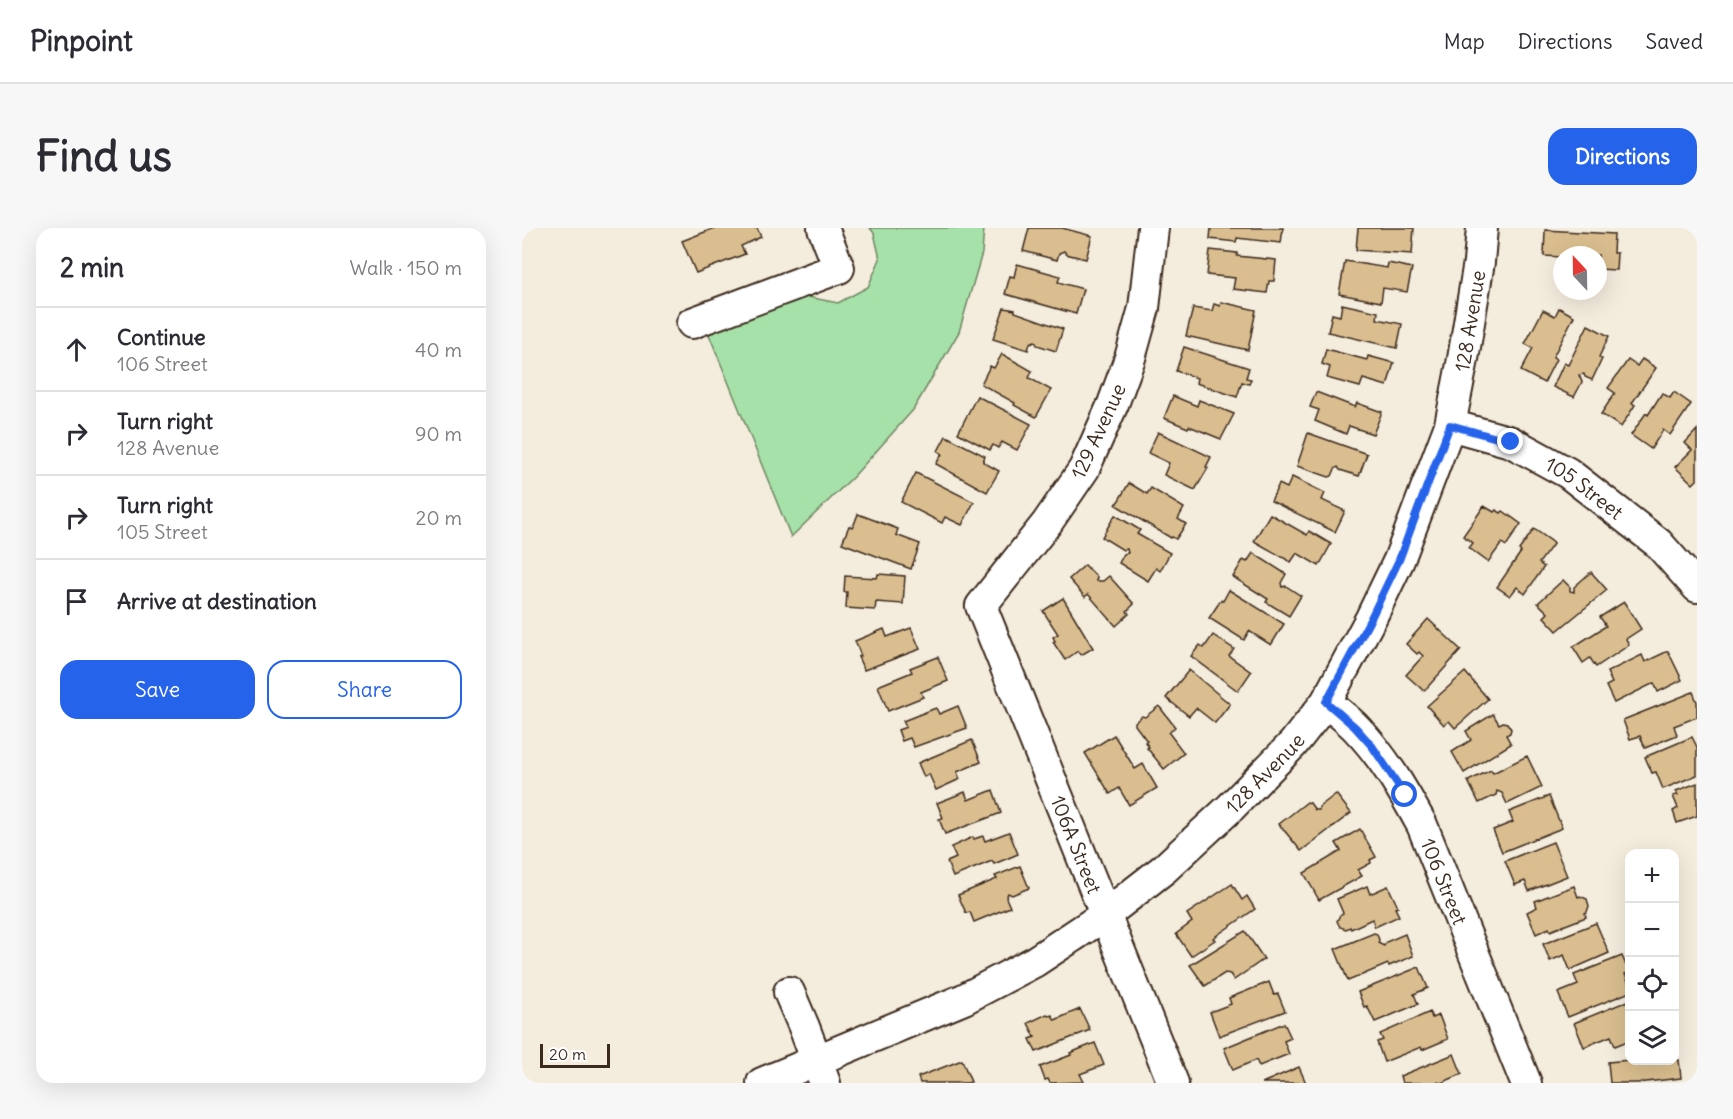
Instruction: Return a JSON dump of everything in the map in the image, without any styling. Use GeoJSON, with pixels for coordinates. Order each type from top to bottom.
{"type":"FeatureCollection","features":[{"type":"Feature","properties":{"kind":"street"},"geometry":{"type":"LineString","coordinates":[[692,323],[839,268],[823,228]]}},
{"type":"Feature","properties":{"kind":"street","name":"129 Avenue"},"geometry":{"type":"LineString","coordinates":[[981,606],[1047,523],[1084,470],[1130,358],[1144,308],[1153,228]]}},
{"type":"Feature","properties":{"kind":"street","name":"128 Avenue"},"geometry":{"type":"LineString","coordinates":[[762,1083],[820,1072],[1034,962],[1105,915],[1164,869],[1230,808],[1293,744],[1326,702],[1371,618],[1399,560],[1450,425],[1479,262],[1482,228]]}},
{"type":"Feature","properties":{"kind":"street","name":"105 Street"},"geometry":{"type":"LineString","coordinates":[[1450,425],[1511,442],[1568,473],[1658,543],[1697,587]]}},
{"type":"Feature","properties":{"kind":"street","name":"106A Street"},"geometry":{"type":"LineString","coordinates":[[981,606],[1173,1083]]}},
{"type":"Feature","properties":{"kind":"street","name":"106 Street"},"geometry":{"type":"LineString","coordinates":[[1326,702],[1355,727],[1372,746],[1422,825],[1526,1083]]}},
{"type":"Feature","properties":{"kind":"street"},"geometry":{"type":"LineString","coordinates":[[789,992],[820,1072]]}},
{"type":"Feature","properties":{"kind":"green space"},"geometry":{"type":"Polygon","coordinates":[[[870,228],[984,228],[982,253],[959,332],[913,410],[854,476],[791,537],[708,332],[803,296],[838,303],[868,287],[880,259],[874,233],[870,228]]]}},
{"type":"Feature","properties":{"kind":"building"},"geometry":{"type":"Polygon","coordinates":[[[715,228],[757,228],[761,237],[741,246],[745,254],[696,273],[682,241],[715,228]]]}},
{"type":"Feature","properties":{"kind":"building"},"geometry":{"type":"Polygon","coordinates":[[[1029,228],[1062,228],[1092,236],[1086,259],[1066,254],[1064,251],[1059,253],[1057,260],[1023,251],[1029,228]]]}},
{"type":"Feature","properties":{"kind":"building"},"geometry":{"type":"Polygon","coordinates":[[[1211,228],[1283,228],[1281,243],[1237,238],[1236,242],[1210,239],[1211,228]]]}},
{"type":"Feature","properties":{"kind":"building"},"geometry":{"type":"Polygon","coordinates":[[[1358,228],[1414,228],[1412,254],[1356,250],[1358,228]]]}},
{"type":"Feature","properties":{"kind":"building"},"geometry":{"type":"Polygon","coordinates":[[[1545,230],[1614,234],[1613,253],[1617,253],[1616,270],[1607,270],[1607,246],[1553,246],[1553,256],[1544,256],[1545,230]]]}},
{"type":"Feature","properties":{"kind":"building"},"geometry":{"type":"Polygon","coordinates":[[[1210,250],[1237,253],[1237,256],[1276,260],[1274,281],[1269,281],[1267,293],[1233,289],[1235,278],[1207,275],[1210,250]]]}},
{"type":"Feature","properties":{"kind":"building"},"geometry":{"type":"Polygon","coordinates":[[[1345,261],[1387,268],[1388,263],[1412,268],[1407,292],[1383,288],[1381,302],[1339,294],[1345,261]]]}},
{"type":"Feature","properties":{"kind":"building"},"geometry":{"type":"Polygon","coordinates":[[[1017,264],[1060,276],[1058,282],[1083,289],[1076,314],[1005,294],[1010,276],[1014,277],[1017,264]]]}},
{"type":"Feature","properties":{"kind":"building"},"geometry":{"type":"Polygon","coordinates":[[[1221,302],[1256,310],[1248,350],[1186,336],[1193,308],[1212,311],[1214,304],[1220,306],[1221,302]]]}},
{"type":"Feature","properties":{"kind":"building"},"geometry":{"type":"Polygon","coordinates":[[[1342,304],[1378,312],[1377,319],[1402,324],[1397,348],[1328,332],[1332,314],[1340,316],[1342,304]]]}},
{"type":"Feature","properties":{"kind":"building"},"geometry":{"type":"Polygon","coordinates":[[[1004,308],[1015,310],[1015,312],[1063,329],[1056,351],[1037,345],[1035,341],[1030,343],[1028,350],[993,339],[1004,308]]]}},
{"type":"Feature","properties":{"kind":"building"},"geometry":{"type":"Polygon","coordinates":[[[1559,308],[1574,316],[1553,357],[1556,359],[1544,383],[1521,371],[1533,348],[1525,344],[1543,310],[1555,316],[1559,308]]]}},
{"type":"Feature","properties":{"kind":"building"},"geometry":{"type":"Polygon","coordinates":[[[1588,325],[1609,336],[1592,380],[1584,374],[1579,375],[1582,382],[1574,397],[1553,387],[1564,363],[1568,365],[1588,325]]]}},
{"type":"Feature","properties":{"kind":"building"},"geometry":{"type":"Polygon","coordinates":[[[1184,347],[1249,368],[1246,378],[1251,379],[1249,384],[1242,382],[1237,397],[1196,383],[1197,378],[1176,371],[1184,347]]]}},
{"type":"Feature","properties":{"kind":"building"},"geometry":{"type":"Polygon","coordinates":[[[1326,349],[1367,360],[1368,356],[1394,363],[1387,386],[1363,379],[1360,387],[1327,378],[1330,367],[1322,364],[1326,349]]]}},
{"type":"Feature","properties":{"kind":"building"},"geometry":{"type":"Polygon","coordinates":[[[1002,354],[1032,371],[1029,378],[1051,390],[1036,417],[981,384],[990,366],[994,368],[1002,354]]]}},
{"type":"Feature","properties":{"kind":"building"},"geometry":{"type":"Polygon","coordinates":[[[1642,359],[1656,368],[1632,403],[1635,405],[1621,427],[1601,414],[1615,393],[1608,388],[1628,360],[1637,366],[1642,359]]]}},
{"type":"Feature","properties":{"kind":"building"},"geometry":{"type":"Polygon","coordinates":[[[1316,392],[1355,407],[1357,403],[1382,412],[1373,434],[1349,426],[1346,434],[1315,421],[1319,410],[1310,407],[1316,392]]]}},
{"type":"Feature","properties":{"kind":"building"},"geometry":{"type":"Polygon","coordinates":[[[1674,392],[1691,404],[1670,435],[1663,430],[1651,449],[1631,435],[1646,413],[1648,415],[1662,393],[1670,398],[1674,392]]]}},
{"type":"Feature","properties":{"kind":"building"},"geometry":{"type":"Polygon","coordinates":[[[977,396],[1031,424],[1017,450],[1002,442],[998,448],[993,445],[990,450],[958,433],[977,396]]]}},
{"type":"Feature","properties":{"kind":"building"},"geometry":{"type":"Polygon","coordinates":[[[1173,396],[1197,406],[1199,400],[1234,414],[1221,439],[1164,418],[1173,396]]]}},
{"type":"Feature","properties":{"kind":"building"},"geometry":{"type":"Polygon","coordinates":[[[1697,430],[1697,480],[1693,484],[1675,467],[1692,450],[1685,443],[1697,430]]]}},
{"type":"Feature","properties":{"kind":"building"},"geometry":{"type":"Polygon","coordinates":[[[1158,432],[1211,457],[1206,467],[1208,468],[1195,490],[1164,475],[1169,463],[1148,453],[1158,432]]]}},
{"type":"Feature","properties":{"kind":"building"},"geometry":{"type":"Polygon","coordinates":[[[1308,433],[1367,454],[1359,476],[1340,470],[1338,467],[1329,477],[1297,466],[1308,433]]]}},
{"type":"Feature","properties":{"kind":"building"},"geometry":{"type":"Polygon","coordinates":[[[946,436],[985,456],[983,462],[999,471],[987,492],[936,464],[942,454],[938,451],[946,436]]]}},
{"type":"Feature","properties":{"kind":"building"},"geometry":{"type":"Polygon","coordinates":[[[916,473],[974,502],[962,525],[945,517],[942,523],[901,502],[916,473]]]}},
{"type":"Feature","properties":{"kind":"building"},"geometry":{"type":"Polygon","coordinates":[[[1292,477],[1325,493],[1322,500],[1345,511],[1335,532],[1271,501],[1279,484],[1287,488],[1292,477]]]}},
{"type":"Feature","properties":{"kind":"building"},"geometry":{"type":"Polygon","coordinates":[[[1129,483],[1147,494],[1151,488],[1184,508],[1178,519],[1186,524],[1176,539],[1116,505],[1129,483]]]}},
{"type":"Feature","properties":{"kind":"building"},"geometry":{"type":"Polygon","coordinates":[[[1484,506],[1494,512],[1503,511],[1521,524],[1506,546],[1502,543],[1488,562],[1469,548],[1473,543],[1463,536],[1484,506]]]}},
{"type":"Feature","properties":{"kind":"building"},"geometry":{"type":"Polygon","coordinates":[[[858,514],[898,529],[896,535],[920,544],[911,569],[842,543],[849,526],[853,527],[858,514]]]}},
{"type":"Feature","properties":{"kind":"building"},"geometry":{"type":"Polygon","coordinates":[[[1270,514],[1307,535],[1309,531],[1331,544],[1319,566],[1297,553],[1291,562],[1254,541],[1270,514]]]}},
{"type":"Feature","properties":{"kind":"building"},"geometry":{"type":"Polygon","coordinates":[[[1115,515],[1140,530],[1137,534],[1170,553],[1160,571],[1156,568],[1148,581],[1119,563],[1124,554],[1128,553],[1127,549],[1123,550],[1102,537],[1115,515]]]}},
{"type":"Feature","properties":{"kind":"building"},"geometry":{"type":"Polygon","coordinates":[[[1534,529],[1554,543],[1539,563],[1544,567],[1525,594],[1517,587],[1510,596],[1497,587],[1534,529]]]}},
{"type":"Feature","properties":{"kind":"building"},"geometry":{"type":"Polygon","coordinates":[[[1253,553],[1286,574],[1281,583],[1282,587],[1286,586],[1301,596],[1289,616],[1266,602],[1268,599],[1233,577],[1243,560],[1247,562],[1253,553]]]}},
{"type":"Feature","properties":{"kind":"building"},"geometry":{"type":"Polygon","coordinates":[[[1085,565],[1097,577],[1096,581],[1103,581],[1109,576],[1134,604],[1127,611],[1129,614],[1116,626],[1088,594],[1085,597],[1069,579],[1085,565]]]}},
{"type":"Feature","properties":{"kind":"building"},"geometry":{"type":"Polygon","coordinates":[[[1591,572],[1607,590],[1557,631],[1544,617],[1548,613],[1538,603],[1563,580],[1570,587],[1570,591],[1574,592],[1574,587],[1591,572]]]}},
{"type":"Feature","properties":{"kind":"building"},"geometry":{"type":"Polygon","coordinates":[[[878,574],[905,576],[903,604],[876,602],[875,610],[846,608],[845,576],[877,578],[878,574]]]}},
{"type":"Feature","properties":{"kind":"building"},"geometry":{"type":"Polygon","coordinates":[[[1229,590],[1284,624],[1271,645],[1249,631],[1244,640],[1209,618],[1229,590]]]}},
{"type":"Feature","properties":{"kind":"building"},"geometry":{"type":"Polygon","coordinates":[[[1063,598],[1093,648],[1081,655],[1078,651],[1065,660],[1053,642],[1055,641],[1053,637],[1058,634],[1043,611],[1063,598]]]}},
{"type":"Feature","properties":{"kind":"building"},"geometry":{"type":"Polygon","coordinates":[[[1624,602],[1641,629],[1626,639],[1629,645],[1596,667],[1590,658],[1583,663],[1573,647],[1606,626],[1600,617],[1624,602]]]}},
{"type":"Feature","properties":{"kind":"building"},"geometry":{"type":"Polygon","coordinates":[[[1428,619],[1461,650],[1424,691],[1406,675],[1423,656],[1419,652],[1417,654],[1406,644],[1428,619]]]}},
{"type":"Feature","properties":{"kind":"building"},"geometry":{"type":"Polygon","coordinates":[[[911,628],[920,649],[864,670],[858,657],[861,656],[855,641],[884,629],[887,637],[911,628]]]}},
{"type":"Feature","properties":{"kind":"building"},"geometry":{"type":"Polygon","coordinates":[[[1213,635],[1234,649],[1229,656],[1251,672],[1238,691],[1191,656],[1200,645],[1204,648],[1213,635]]]}},
{"type":"Feature","properties":{"kind":"building"},"geometry":{"type":"Polygon","coordinates":[[[1668,651],[1682,680],[1658,692],[1654,683],[1614,703],[1606,686],[1612,683],[1607,672],[1642,655],[1645,662],[1668,651]]]}},
{"type":"Feature","properties":{"kind":"building"},"geometry":{"type":"Polygon","coordinates":[[[938,657],[948,681],[921,692],[923,697],[888,711],[878,686],[912,672],[910,668],[938,657]]]}},
{"type":"Feature","properties":{"kind":"building"},"geometry":{"type":"Polygon","coordinates":[[[1189,670],[1230,704],[1215,723],[1196,708],[1189,716],[1166,698],[1189,670]]]}},
{"type":"Feature","properties":{"kind":"building"},"geometry":{"type":"Polygon","coordinates":[[[1465,672],[1488,699],[1455,728],[1449,721],[1444,725],[1427,706],[1465,672]]]}},
{"type":"Feature","properties":{"kind":"building"},"geometry":{"type":"Polygon","coordinates":[[[1693,692],[1697,702],[1697,717],[1674,726],[1677,735],[1645,748],[1640,736],[1630,739],[1623,720],[1693,692]]]}},
{"type":"Feature","properties":{"kind":"building"},"geometry":{"type":"Polygon","coordinates":[[[958,706],[967,728],[914,747],[910,738],[902,741],[898,730],[906,727],[903,721],[936,708],[939,714],[958,706]]]}},
{"type":"Feature","properties":{"kind":"building"},"geometry":{"type":"Polygon","coordinates":[[[1159,706],[1175,727],[1169,733],[1184,753],[1164,769],[1147,748],[1149,747],[1145,742],[1147,741],[1135,725],[1135,722],[1142,716],[1145,717],[1159,706]]]}},
{"type":"Feature","properties":{"kind":"building"},"geometry":{"type":"Polygon","coordinates":[[[1493,714],[1499,724],[1507,723],[1511,729],[1506,735],[1511,744],[1464,773],[1452,752],[1471,740],[1466,731],[1493,714]]]}},
{"type":"Feature","properties":{"kind":"building"},"geometry":{"type":"Polygon","coordinates":[[[1114,735],[1135,769],[1143,764],[1157,788],[1129,805],[1119,788],[1110,794],[1085,753],[1114,735]]]}},
{"type":"Feature","properties":{"kind":"building"},"geometry":{"type":"Polygon","coordinates":[[[1692,737],[1697,747],[1697,775],[1663,789],[1656,772],[1652,773],[1645,757],[1692,737]]]}},
{"type":"Feature","properties":{"kind":"building"},"geometry":{"type":"Polygon","coordinates":[[[972,740],[981,762],[957,772],[960,779],[936,790],[929,774],[924,777],[918,763],[972,740]]]}},
{"type":"Feature","properties":{"kind":"building"},"geometry":{"type":"Polygon","coordinates":[[[1527,756],[1542,787],[1507,804],[1502,793],[1497,791],[1496,795],[1479,803],[1468,781],[1491,770],[1493,773],[1527,756]]]}},
{"type":"Feature","properties":{"kind":"building"},"geometry":{"type":"Polygon","coordinates":[[[1697,783],[1697,816],[1677,823],[1673,811],[1678,808],[1673,796],[1678,795],[1676,791],[1697,783]]]}},
{"type":"Feature","properties":{"kind":"building"},"geometry":{"type":"Polygon","coordinates":[[[993,790],[1001,813],[945,834],[939,819],[943,818],[937,803],[965,792],[968,800],[993,790]]]}},
{"type":"Feature","properties":{"kind":"building"},"geometry":{"type":"Polygon","coordinates":[[[1336,794],[1351,813],[1301,851],[1279,824],[1307,802],[1315,810],[1319,810],[1319,807],[1336,794]]]}},
{"type":"Feature","properties":{"kind":"building"},"geometry":{"type":"Polygon","coordinates":[[[1549,796],[1562,828],[1502,852],[1493,830],[1513,822],[1509,812],[1549,796]]]}},
{"type":"Feature","properties":{"kind":"building"},"geometry":{"type":"Polygon","coordinates":[[[1360,829],[1376,857],[1370,860],[1371,863],[1358,870],[1362,876],[1319,900],[1304,873],[1341,851],[1336,843],[1360,829]]]}},
{"type":"Feature","properties":{"kind":"building"},"geometry":{"type":"Polygon","coordinates":[[[1009,832],[1018,854],[994,864],[992,861],[953,877],[947,862],[956,858],[951,847],[973,837],[974,839],[983,836],[985,841],[1009,832]]]}},
{"type":"Feature","properties":{"kind":"building"},"geometry":{"type":"Polygon","coordinates":[[[1553,842],[1567,876],[1529,891],[1525,881],[1515,885],[1505,861],[1553,842]]]}},
{"type":"Feature","properties":{"kind":"building"},"geometry":{"type":"Polygon","coordinates":[[[1020,866],[1029,888],[1012,895],[1008,893],[1006,898],[1010,907],[974,922],[970,912],[966,913],[958,895],[997,879],[995,876],[1020,866]]]}},
{"type":"Feature","properties":{"kind":"building"},"geometry":{"type":"Polygon","coordinates":[[[1232,884],[1242,900],[1247,896],[1255,909],[1191,956],[1176,934],[1192,922],[1187,914],[1232,884]]]}},
{"type":"Feature","properties":{"kind":"building"},"geometry":{"type":"Polygon","coordinates":[[[1367,886],[1370,894],[1388,886],[1398,907],[1395,908],[1399,916],[1375,927],[1372,919],[1351,929],[1340,927],[1337,921],[1343,913],[1337,899],[1367,886]]]}},
{"type":"Feature","properties":{"kind":"building"},"geometry":{"type":"Polygon","coordinates":[[[1574,886],[1578,897],[1587,899],[1589,906],[1585,913],[1586,917],[1536,934],[1527,912],[1537,907],[1535,901],[1574,886]]]}},
{"type":"Feature","properties":{"kind":"building"},"geometry":{"type":"Polygon","coordinates":[[[1596,923],[1609,953],[1570,970],[1564,955],[1550,961],[1543,944],[1596,923]]]}},
{"type":"Feature","properties":{"kind":"building"},"geometry":{"type":"Polygon","coordinates":[[[1245,931],[1264,959],[1234,980],[1230,974],[1225,973],[1205,986],[1190,965],[1245,931]]]}},
{"type":"Feature","properties":{"kind":"building"},"geometry":{"type":"Polygon","coordinates":[[[1374,933],[1377,934],[1378,943],[1384,946],[1386,942],[1405,934],[1413,956],[1348,981],[1335,949],[1374,933]]]}},
{"type":"Feature","properties":{"kind":"building"},"geometry":{"type":"Polygon","coordinates":[[[1622,956],[1625,963],[1625,994],[1568,1017],[1558,993],[1578,985],[1574,975],[1622,956]]]}},
{"type":"Feature","properties":{"kind":"building"},"geometry":{"type":"Polygon","coordinates":[[[1419,967],[1428,988],[1414,994],[1418,1004],[1375,1022],[1367,1006],[1364,1007],[1358,992],[1419,967]]]}},
{"type":"Feature","properties":{"kind":"building"},"geometry":{"type":"Polygon","coordinates":[[[1269,982],[1274,995],[1278,994],[1285,1011],[1219,1036],[1210,1012],[1231,1004],[1229,998],[1269,982]]]}},
{"type":"Feature","properties":{"kind":"building"},"geometry":{"type":"Polygon","coordinates":[[[1625,1002],[1625,1042],[1615,1046],[1611,1036],[1584,1047],[1574,1023],[1625,1002]]]}},
{"type":"Feature","properties":{"kind":"building"},"geometry":{"type":"Polygon","coordinates":[[[1080,1009],[1090,1030],[1036,1052],[1030,1039],[1035,1037],[1028,1023],[1047,1014],[1052,1015],[1055,1020],[1080,1009]]]}},
{"type":"Feature","properties":{"kind":"building"},"geometry":{"type":"Polygon","coordinates":[[[1430,1012],[1432,1018],[1439,1015],[1448,1039],[1384,1062],[1377,1042],[1383,1040],[1380,1034],[1430,1012]]]}},
{"type":"Feature","properties":{"kind":"building"},"geometry":{"type":"Polygon","coordinates":[[[1284,1023],[1291,1038],[1284,1041],[1289,1054],[1259,1066],[1256,1060],[1233,1070],[1224,1048],[1284,1023]]]}},
{"type":"Feature","properties":{"kind":"building"},"geometry":{"type":"Polygon","coordinates":[[[1095,1043],[1104,1065],[1080,1074],[1084,1082],[1050,1083],[1048,1079],[1045,1080],[1040,1067],[1095,1043]]]}},
{"type":"Feature","properties":{"kind":"building"},"geometry":{"type":"Polygon","coordinates":[[[1454,1054],[1462,1074],[1441,1083],[1402,1083],[1400,1076],[1454,1054]]]}},
{"type":"Feature","properties":{"kind":"building"},"geometry":{"type":"Polygon","coordinates":[[[962,1060],[971,1082],[920,1083],[918,1077],[962,1060]]]}},
{"type":"Feature","properties":{"kind":"building"},"geometry":{"type":"Polygon","coordinates":[[[1625,1060],[1625,1065],[1679,1065],[1679,1060],[1681,1078],[1637,1083],[1610,1083],[1608,1062],[1625,1060]]]}},
{"type":"Feature","properties":{"kind":"building"},"geometry":{"type":"Polygon","coordinates":[[[1299,1067],[1306,1083],[1262,1083],[1299,1067]]]}},
{"type":"Feature","properties":{"kind":"route"},"geometry":{"type":"LineString","coordinates":[[1405,795],[1372,746],[1355,727],[1326,702],[1399,560],[1450,425],[1511,442]]}}]}
